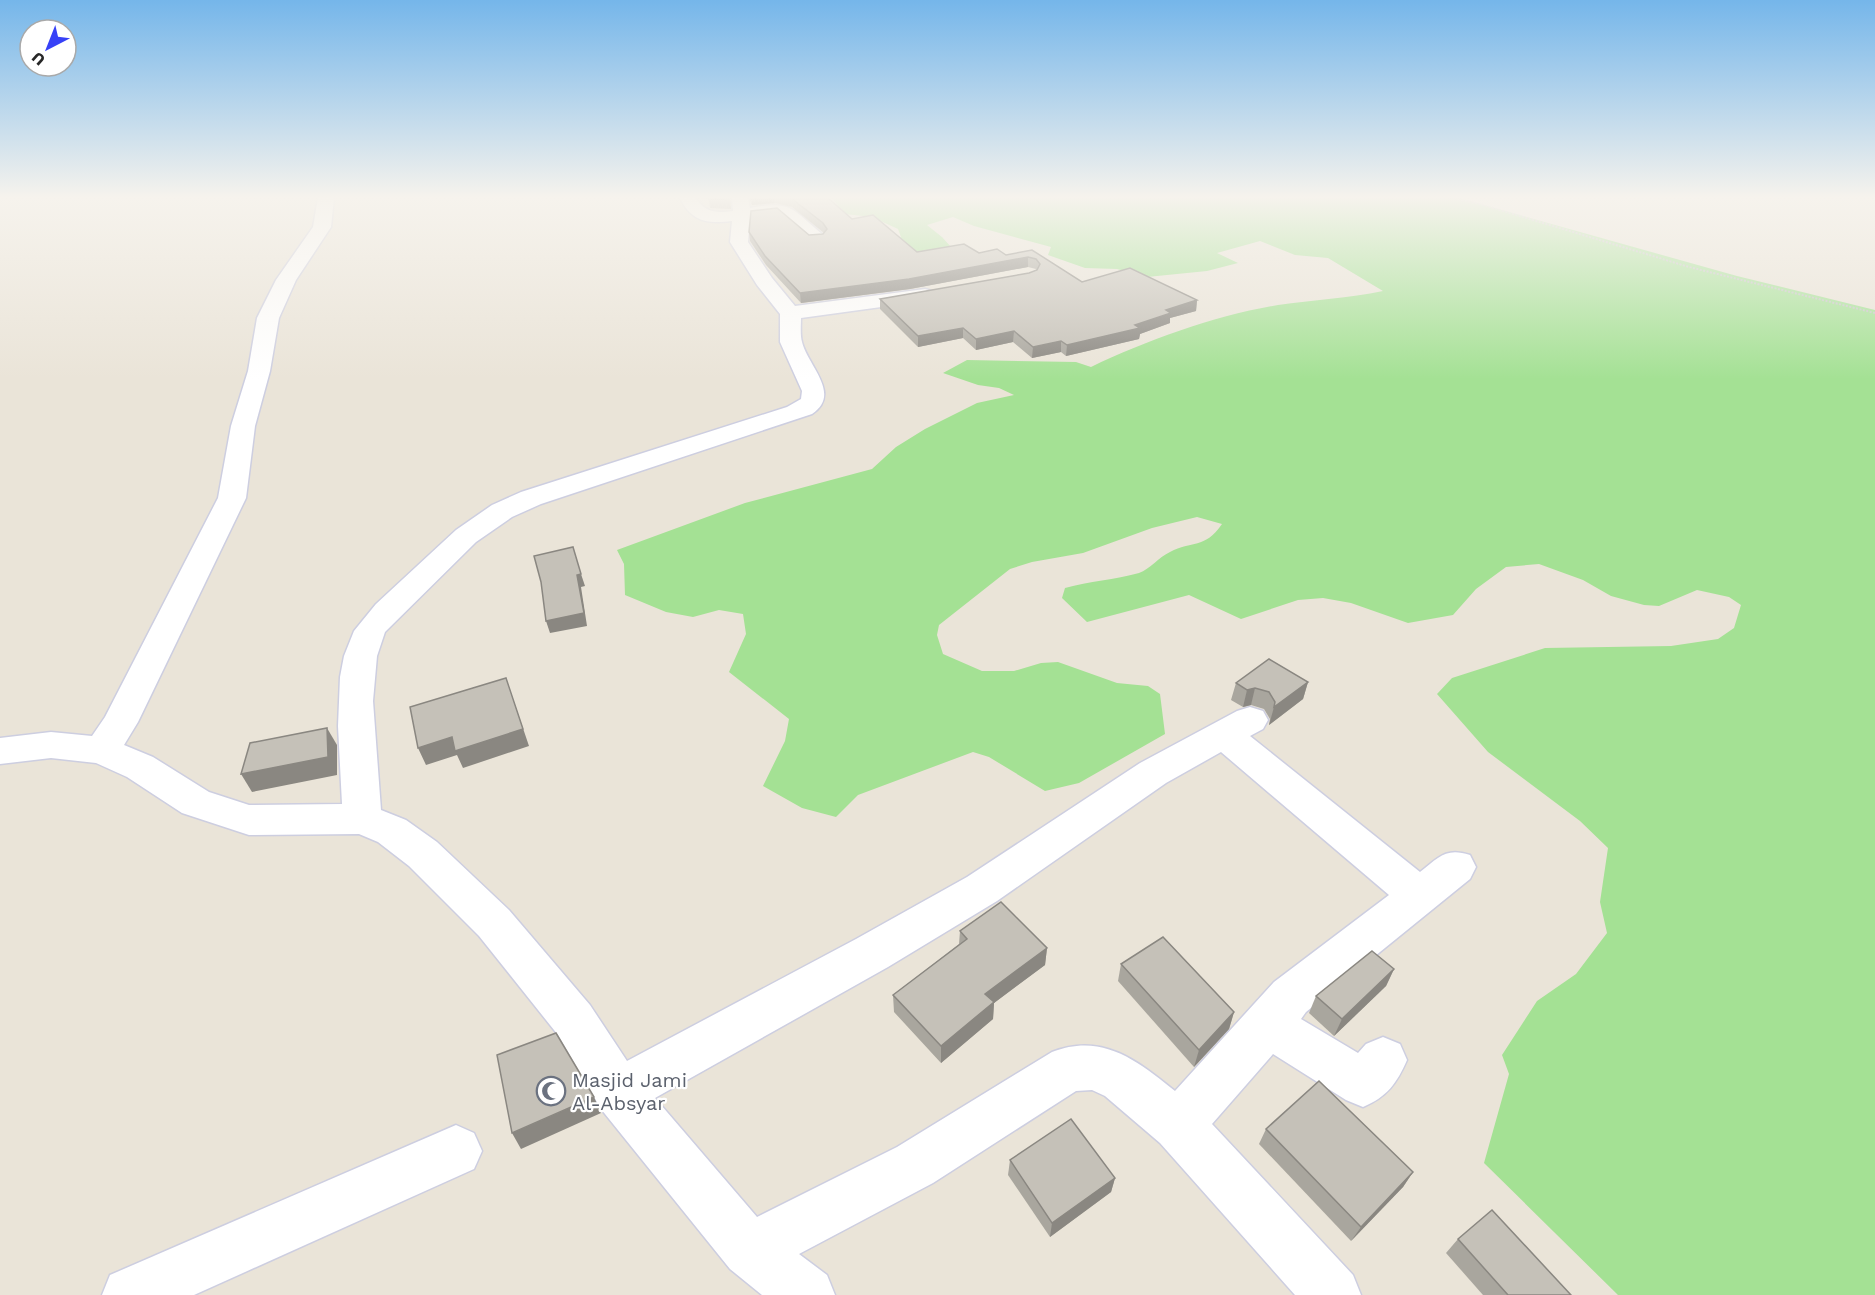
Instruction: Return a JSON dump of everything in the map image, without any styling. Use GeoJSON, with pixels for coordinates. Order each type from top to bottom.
{"type":"FeatureCollection","features":[{"type":"Feature","properties":{"kind":"street"},"geometry":{"type":"LineString","coordinates":[[102,750],[120,722],[232,498],[243,426],[258,371],[268,318],[286,280],[301,258]]}},
{"type":"Feature","properties":{"kind":"street"},"geometry":{"type":"LineString","coordinates":[[362,819],[356,693],[358,664],[366,637],[386,612],[432,567],[483,524],[502,512],[572,483],[796,412],[811,405],[814,391],[791,342],[790,313],[764,281],[750,258]]}},
{"type":"Feature","properties":{"kind":"street"},"geometry":{"type":"LineString","coordinates":[[790,313],[945,291]]}},
{"type":"Feature","properties":{"kind":"street"},"geometry":{"type":"LineString","coordinates":[[618,1092],[902,936],[982,889],[1153,773],[1238,728],[1420,896]]}},
{"type":"Feature","properties":{"kind":"street"},"geometry":{"type":"LineString","coordinates":[[0,752],[51,745],[102,750],[140,767],[196,803],[249,820],[362,819],[392,831],[423,854],[494,923],[574,1020],[618,1092],[749,1250],[807,1295]]}},
{"type":"Feature","properties":{"kind":"street"},"geometry":{"type":"LineString","coordinates":[[1178,1125],[1268,1025],[1290,997],[1456,867]]}},
{"type":"Feature","properties":{"kind":"street"},"geometry":{"type":"LineString","coordinates":[[1268,1025],[1363,1083],[1383,1060]]}},
{"type":"Feature","properties":{"kind":"street"},"geometry":{"type":"LineString","coordinates":[[749,1250],[915,1165],[1069,1068],[1093,1067],[1122,1079],[1178,1125],[1333,1295]]}},
{"type":"Feature","properties":{"kind":"street"},"geometry":{"type":"LineString","coordinates":[[130,1295],[456,1151]]}},
{"type":"Feature","properties":{"kind":"path"},"geometry":{"type":"LineString","coordinates":[[1661,258],[1875,313]]}},
{"type":"Feature","properties":{"kind":"green space"},"geometry":{"type":"Polygon","coordinates":[[[1058,258],[1228,258],[1238,263],[1207,271],[1147,277],[1117,269],[1085,268],[1058,258]]]}},
{"type":"Feature","properties":{"kind":"green space"},"geometry":{"type":"Polygon","coordinates":[[[1329,258],[1674,258],[1875,310],[1875,1295],[1618,1295],[1484,1163],[1509,1074],[1502,1055],[1537,1001],[1576,974],[1607,933],[1600,902],[1608,848],[1580,821],[1488,752],[1437,694],[1452,678],[1545,648],[1671,646],[1718,639],[1734,628],[1741,605],[1729,597],[1697,590],[1659,606],[1644,605],[1611,596],[1583,580],[1539,564],[1506,567],[1476,589],[1453,615],[1408,623],[1351,603],[1323,598],[1298,600],[1241,619],[1189,595],[1087,622],[1062,598],[1065,588],[1139,573],[1178,548],[1209,538],[1222,524],[1197,517],[1152,528],[1083,553],[1032,562],[1010,569],[939,625],[937,635],[943,654],[982,671],[1014,671],[1041,663],[1058,662],[1117,683],[1148,686],[1160,694],[1165,734],[1079,783],[1045,791],[989,757],[973,752],[858,795],[836,817],[802,808],[763,786],[785,741],[789,719],[729,672],[746,634],[743,614],[719,610],[693,617],[666,612],[625,595],[624,564],[617,550],[745,503],[872,469],[896,447],[925,429],[977,403],[1014,395],[999,388],[978,385],[943,373],[967,360],[1076,362],[1091,367],[1159,338],[1231,315],[1278,305],[1383,291],[1329,258]]]}},
{"type":"Feature","properties":{"kind":"building"},"geometry":{"type":"Polygon","coordinates":[[[767,258],[1020,258],[909,279],[800,293],[767,258]]]}},
{"type":"Feature","properties":{"kind":"building"},"geometry":{"type":"Polygon","coordinates":[[[1034,258],[1045,258],[1082,282],[1130,268],[1197,300],[1166,310],[1171,313],[1135,325],[1140,328],[1067,345],[1061,341],[1033,347],[1014,331],[976,339],[963,328],[918,336],[880,299],[1029,273],[1037,270],[1040,264],[1034,258]]]}},
{"type":"Feature","properties":{"kind":"building"},"geometry":{"type":"Polygon","coordinates":[[[573,547],[581,574],[577,575],[584,613],[546,621],[541,582],[534,556],[573,547]]]}},
{"type":"Feature","properties":{"kind":"building"},"geometry":{"type":"Polygon","coordinates":[[[1269,659],[1308,682],[1274,707],[1275,702],[1269,692],[1255,688],[1247,690],[1236,683],[1269,659]]]}},
{"type":"Feature","properties":{"kind":"building"},"geometry":{"type":"Polygon","coordinates":[[[506,678],[523,729],[455,751],[452,737],[418,748],[410,707],[506,678]]]}},
{"type":"Feature","properties":{"kind":"building"},"geometry":{"type":"Polygon","coordinates":[[[327,728],[328,757],[241,774],[250,743],[327,728]]]}},
{"type":"Feature","properties":{"kind":"building"},"geometry":{"type":"Polygon","coordinates":[[[1001,902],[1047,948],[985,994],[994,1002],[941,1046],[893,995],[967,939],[960,931],[1001,902]]]}},
{"type":"Feature","properties":{"kind":"building"},"geometry":{"type":"Polygon","coordinates":[[[1163,937],[1234,1012],[1199,1050],[1121,964],[1163,937]]]}},
{"type":"Feature","properties":{"kind":"building"},"geometry":{"type":"Polygon","coordinates":[[[1372,951],[1394,969],[1342,1019],[1316,996],[1372,951]]]}},
{"type":"Feature","properties":{"kind":"building","name":"Masjid Jami Al-Absyar"},"geometry":{"type":"Polygon","coordinates":[[[556,1033],[594,1097],[512,1133],[497,1055],[556,1033]]]}},
{"type":"Feature","properties":{"kind":"building"},"geometry":{"type":"Polygon","coordinates":[[[1319,1081],[1413,1172],[1361,1227],[1266,1129],[1319,1081]]]}},
{"type":"Feature","properties":{"kind":"building"},"geometry":{"type":"Polygon","coordinates":[[[1071,1119],[1115,1178],[1052,1223],[1010,1160],[1071,1119]]]}},
{"type":"Feature","properties":{"kind":"building"},"geometry":{"type":"Polygon","coordinates":[[[1492,1210],[1571,1295],[1508,1295],[1458,1239],[1492,1210]]]}},
{"type":"Feature","properties":{"kind":"place","name":"Masjid Jami Al-Absyar"},"geometry":{"type":"Point","coordinates":[551,1091]}}]}
